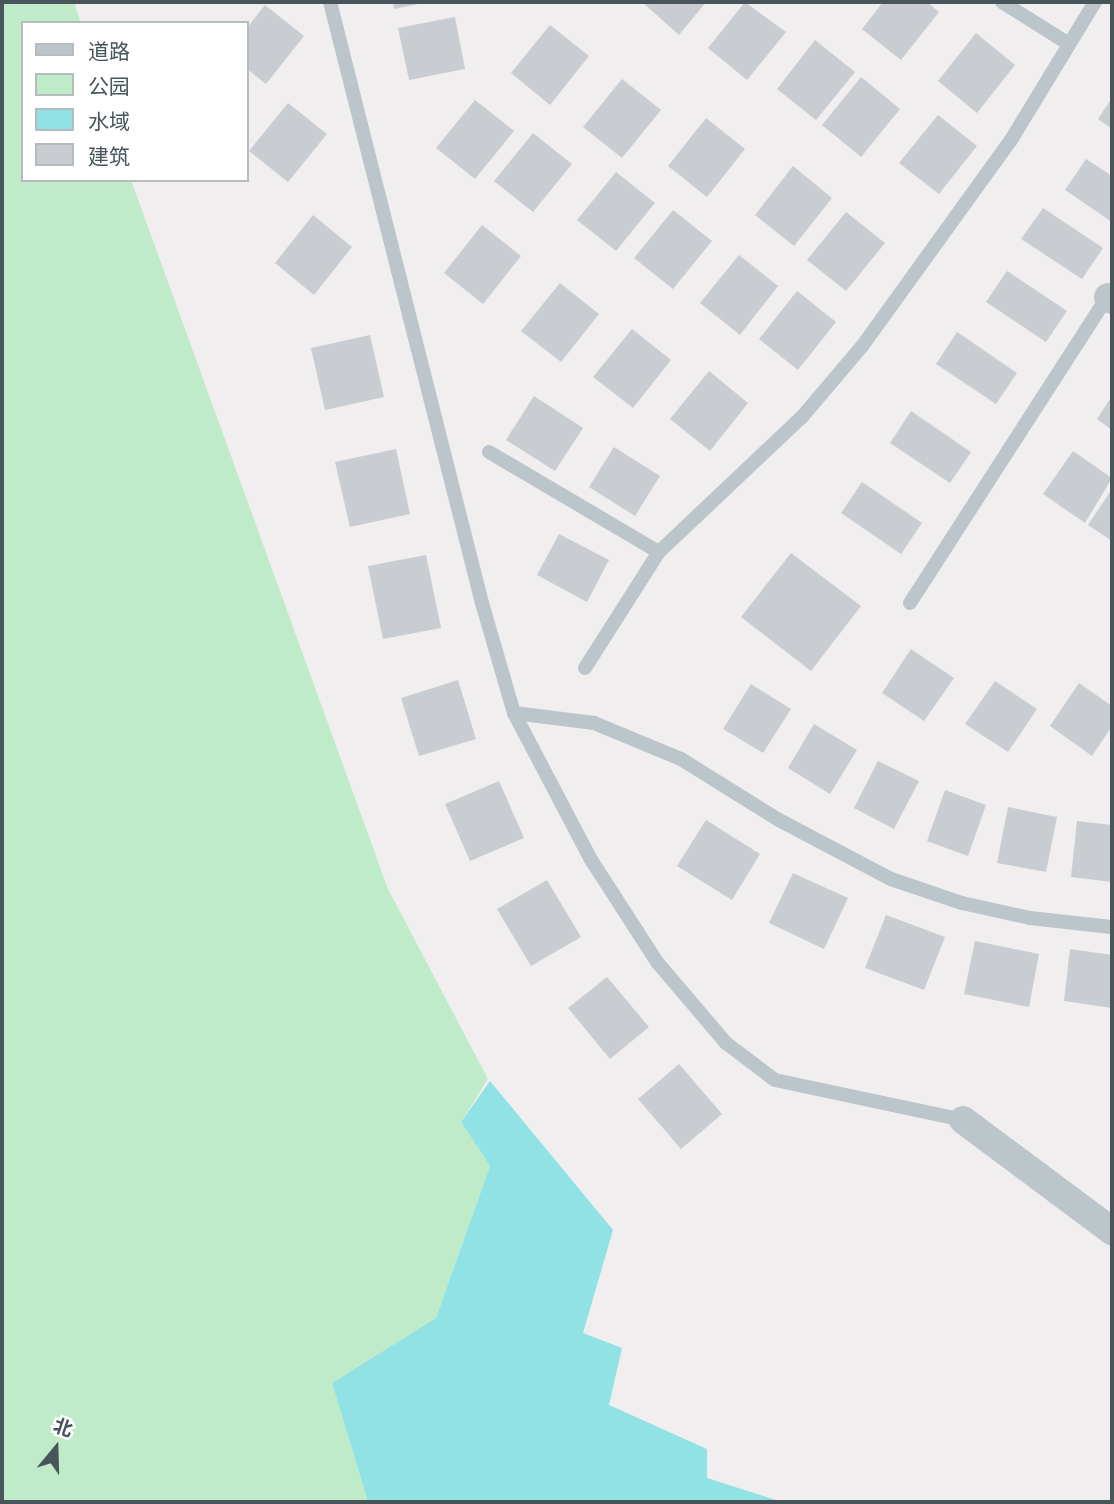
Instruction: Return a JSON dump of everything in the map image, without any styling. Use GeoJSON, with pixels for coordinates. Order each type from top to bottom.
{"type":"FeatureCollection","features":[{"type":"Feature","properties":{"kind":"street"},"geometry":{"type":"LineString","coordinates":[[962,1120],[1112,1231]]}},
{"type":"Feature","properties":{"kind":"lane"},"geometry":{"type":"LineString","coordinates":[[330,2],[479,589],[514,713],[590,858],[657,962],[726,1043],[775,1080],[962,1120]]}},
{"type":"Feature","properties":{"kind":"lane"},"geometry":{"type":"LineString","coordinates":[[1002,2],[1069,44]]}},
{"type":"Feature","properties":{"kind":"lane"},"geometry":{"type":"LineString","coordinates":[[585,668],[659,552],[802,416],[863,345],[1003,151],[1095,2]]}},
{"type":"Feature","properties":{"kind":"lane"},"geometry":{"type":"LineString","coordinates":[[910,603],[1111,296]]}},
{"type":"Feature","properties":{"kind":"lane"},"geometry":{"type":"LineString","coordinates":[[489,452],[659,552]]}},
{"type":"Feature","properties":{"kind":"lane"},"geometry":{"type":"LineString","coordinates":[[514,713],[594,723],[681,759],[779,820],[891,879],[962,903],[1030,918],[1112,927]]}},
{"type":"Feature","properties":{"kind":"green space"},"geometry":{"type":"Polygon","coordinates":[[[2,2],[74,2],[80,21],[21,21],[21,182],[132,182],[388,889],[488,1079],[461,1122],[490,1166],[436,1318],[332,1383],[368,1502],[2,1502],[2,2]]]}},
{"type":"Feature","properties":{"kind":"water"},"geometry":{"type":"Polygon","coordinates":[[[490,1081],[613,1230],[583,1333],[622,1348],[609,1405],[707,1449],[707,1478],[782,1502],[368,1502],[332,1383],[436,1318],[490,1166],[461,1122],[490,1081]]]}},
{"type":"Feature","properties":{"kind":"building"},"geometry":{"type":"Polygon","coordinates":[[[393,2],[423,2],[423,3],[394,9],[393,2]]]}},
{"type":"Feature","properties":{"kind":"building"},"geometry":{"type":"Polygon","coordinates":[[[642,2],[706,2],[679,35],[642,2]]]}},
{"type":"Feature","properties":{"kind":"building"},"geometry":{"type":"Polygon","coordinates":[[[745,2],[786,32],[747,80],[708,48],[745,2]]]}},
{"type":"Feature","properties":{"kind":"building"},"geometry":{"type":"Polygon","coordinates":[[[883,2],[927,2],[939,12],[901,60],[862,29],[883,2]]]}},
{"type":"Feature","properties":{"kind":"building"},"geometry":{"type":"Polygon","coordinates":[[[265,5],[304,36],[266,84],[248,70],[248,27],[265,5]]]}},
{"type":"Feature","properties":{"kind":"building"},"geometry":{"type":"Polygon","coordinates":[[[455,17],[465,69],[409,80],[398,28],[455,17]]]}},
{"type":"Feature","properties":{"kind":"building"},"geometry":{"type":"Polygon","coordinates":[[[550,25],[589,56],[550,105],[511,73],[550,25]]]}},
{"type":"Feature","properties":{"kind":"building"},"geometry":{"type":"Polygon","coordinates":[[[976,33],[1015,65],[977,113],[938,81],[976,33]]]}},
{"type":"Feature","properties":{"kind":"building"},"geometry":{"type":"Polygon","coordinates":[[[815,40],[855,72],[816,120],[777,89],[815,40]]]}},
{"type":"Feature","properties":{"kind":"building"},"geometry":{"type":"Polygon","coordinates":[[[861,77],[900,109],[861,157],[822,125],[861,77]]]}},
{"type":"Feature","properties":{"kind":"building"},"geometry":{"type":"Polygon","coordinates":[[[622,79],[661,110],[622,158],[583,127],[622,79]]]}},
{"type":"Feature","properties":{"kind":"building"},"geometry":{"type":"Polygon","coordinates":[[[1112,98],[1112,129],[1098,119],[1112,98]]]}},
{"type":"Feature","properties":{"kind":"building"},"geometry":{"type":"Polygon","coordinates":[[[475,100],[514,131],[475,179],[436,148],[475,100]]]}},
{"type":"Feature","properties":{"kind":"building"},"geometry":{"type":"Polygon","coordinates":[[[288,103],[327,134],[288,182],[249,151],[288,103]]]}},
{"type":"Feature","properties":{"kind":"building"},"geometry":{"type":"Polygon","coordinates":[[[938,115],[977,146],[939,194],[899,163],[938,115]]]}},
{"type":"Feature","properties":{"kind":"building"},"geometry":{"type":"Polygon","coordinates":[[[706,118],[745,149],[707,197],[668,166],[706,118]]]}},
{"type":"Feature","properties":{"kind":"building"},"geometry":{"type":"Polygon","coordinates":[[[533,133],[572,164],[533,212],[494,181],[533,133]]]}},
{"type":"Feature","properties":{"kind":"building"},"geometry":{"type":"Polygon","coordinates":[[[1086,159],[1112,176],[1112,222],[1065,190],[1086,159]]]}},
{"type":"Feature","properties":{"kind":"building"},"geometry":{"type":"Polygon","coordinates":[[[793,166],[832,198],[794,246],[755,215],[793,166]]]}},
{"type":"Feature","properties":{"kind":"building"},"geometry":{"type":"Polygon","coordinates":[[[616,172],[655,203],[616,251],[577,220],[616,172]]]}},
{"type":"Feature","properties":{"kind":"building"},"geometry":{"type":"Polygon","coordinates":[[[1043,208],[1103,248],[1082,279],[1021,239],[1043,208]]]}},
{"type":"Feature","properties":{"kind":"building"},"geometry":{"type":"Polygon","coordinates":[[[673,210],[712,241],[673,289],[634,258],[673,210]]]}},
{"type":"Feature","properties":{"kind":"building"},"geometry":{"type":"Polygon","coordinates":[[[846,212],[885,243],[846,291],[807,260],[846,212]]]}},
{"type":"Feature","properties":{"kind":"building"},"geometry":{"type":"Polygon","coordinates":[[[313,215],[352,247],[314,295],[275,263],[313,215]]]}},
{"type":"Feature","properties":{"kind":"building"},"geometry":{"type":"Polygon","coordinates":[[[482,225],[521,256],[483,304],[444,273],[482,225]]]}},
{"type":"Feature","properties":{"kind":"building"},"geometry":{"type":"Polygon","coordinates":[[[739,255],[778,286],[740,335],[700,303],[739,255]]]}},
{"type":"Feature","properties":{"kind":"building"},"geometry":{"type":"Polygon","coordinates":[[[1007,271],[1067,311],[1046,342],[986,302],[1007,271]]]}},
{"type":"Feature","properties":{"kind":"building"},"geometry":{"type":"Polygon","coordinates":[[[560,283],[599,314],[561,362],[521,331],[560,283]]]}},
{"type":"Feature","properties":{"kind":"building"},"geometry":{"type":"Polygon","coordinates":[[[797,291],[836,322],[798,370],[759,339],[797,291]]]}},
{"type":"Feature","properties":{"kind":"building"},"geometry":{"type":"Polygon","coordinates":[[[632,329],[671,360],[633,408],[593,377],[632,329]]]}},
{"type":"Feature","properties":{"kind":"building"},"geometry":{"type":"Polygon","coordinates":[[[957,332],[1017,373],[996,404],[936,364],[957,332]]]}},
{"type":"Feature","properties":{"kind":"building"},"geometry":{"type":"Polygon","coordinates":[[[370,335],[384,397],[325,410],[311,348],[370,335]]]}},
{"type":"Feature","properties":{"kind":"building"},"geometry":{"type":"Polygon","coordinates":[[[709,371],[748,403],[710,451],[670,419],[709,371]]]}},
{"type":"Feature","properties":{"kind":"building"},"geometry":{"type":"Polygon","coordinates":[[[534,396],[583,428],[555,471],[506,440],[534,396]]]}},
{"type":"Feature","properties":{"kind":"building"},"geometry":{"type":"Polygon","coordinates":[[[1112,396],[1112,430],[1097,419],[1112,396]]]}},
{"type":"Feature","properties":{"kind":"building"},"geometry":{"type":"Polygon","coordinates":[[[911,411],[971,452],[950,483],[890,443],[911,411]]]}},
{"type":"Feature","properties":{"kind":"building"},"geometry":{"type":"Polygon","coordinates":[[[614,447],[660,476],[635,516],[589,487],[614,447]]]}},
{"type":"Feature","properties":{"kind":"building"},"geometry":{"type":"Polygon","coordinates":[[[396,449],[410,514],[350,527],[335,462],[396,449]]]}},
{"type":"Feature","properties":{"kind":"building"},"geometry":{"type":"Polygon","coordinates":[[[1073,451],[1112,478],[1085,523],[1043,494],[1073,451]]]}},
{"type":"Feature","properties":{"kind":"building"},"geometry":{"type":"Polygon","coordinates":[[[862,482],[922,523],[901,554],[841,513],[862,482]]]}},
{"type":"Feature","properties":{"kind":"building"},"geometry":{"type":"Polygon","coordinates":[[[1112,489],[1112,541],[1088,525],[1112,489]]]}},
{"type":"Feature","properties":{"kind":"building"},"geometry":{"type":"Polygon","coordinates":[[[559,534],[609,560],[587,602],[537,575],[559,534]]]}},
{"type":"Feature","properties":{"kind":"building"},"geometry":{"type":"Polygon","coordinates":[[[791,553],[861,606],[811,671],[741,617],[791,553]]]}},
{"type":"Feature","properties":{"kind":"building"},"geometry":{"type":"Polygon","coordinates":[[[426,555],[441,628],[383,639],[368,566],[426,555]]]}},
{"type":"Feature","properties":{"kind":"building"},"geometry":{"type":"Polygon","coordinates":[[[911,649],[954,678],[924,721],[882,693],[911,649]]]}},
{"type":"Feature","properties":{"kind":"building"},"geometry":{"type":"Polygon","coordinates":[[[458,680],[476,739],[419,756],[401,698],[458,680]]]}},
{"type":"Feature","properties":{"kind":"building"},"geometry":{"type":"Polygon","coordinates":[[[995,681],[1037,709],[1008,752],[965,724],[995,681]]]}},
{"type":"Feature","properties":{"kind":"building"},"geometry":{"type":"Polygon","coordinates":[[[1079,683],[1112,706],[1112,726],[1092,756],[1050,726],[1079,683]]]}},
{"type":"Feature","properties":{"kind":"building"},"geometry":{"type":"Polygon","coordinates":[[[751,684],[791,709],[763,753],[723,729],[751,684]]]}},
{"type":"Feature","properties":{"kind":"building"},"geometry":{"type":"Polygon","coordinates":[[[814,724],[857,750],[830,794],[788,768],[814,724]]]}},
{"type":"Feature","properties":{"kind":"building"},"geometry":{"type":"Polygon","coordinates":[[[878,761],[919,781],[894,829],[854,808],[878,761]]]}},
{"type":"Feature","properties":{"kind":"building"},"geometry":{"type":"Polygon","coordinates":[[[499,781],[524,838],[470,861],[445,804],[499,781]]]}},
{"type":"Feature","properties":{"kind":"building"},"geometry":{"type":"Polygon","coordinates":[[[945,790],[986,805],[968,856],[927,841],[945,790]]]}},
{"type":"Feature","properties":{"kind":"building"},"geometry":{"type":"Polygon","coordinates":[[[1008,807],[1057,817],[1046,872],[997,863],[1008,807]]]}},
{"type":"Feature","properties":{"kind":"building"},"geometry":{"type":"Polygon","coordinates":[[[706,820],[760,854],[732,900],[677,866],[706,820]]]}},
{"type":"Feature","properties":{"kind":"building"},"geometry":{"type":"Polygon","coordinates":[[[1077,821],[1112,825],[1112,882],[1071,877],[1077,821]]]}},
{"type":"Feature","properties":{"kind":"building"},"geometry":{"type":"Polygon","coordinates":[[[793,873],[848,898],[824,949],[769,923],[793,873]]]}},
{"type":"Feature","properties":{"kind":"building"},"geometry":{"type":"Polygon","coordinates":[[[547,880],[581,937],[531,966],[497,909],[547,880]]]}},
{"type":"Feature","properties":{"kind":"building"},"geometry":{"type":"Polygon","coordinates":[[[886,915],[945,937],[924,990],[865,968],[886,915]]]}},
{"type":"Feature","properties":{"kind":"building"},"geometry":{"type":"Polygon","coordinates":[[[975,941],[1039,954],[1029,1007],[964,994],[975,941]]]}},
{"type":"Feature","properties":{"kind":"building"},"geometry":{"type":"Polygon","coordinates":[[[1070,949],[1112,955],[1112,1008],[1064,1001],[1070,949]]]}},
{"type":"Feature","properties":{"kind":"building"},"geometry":{"type":"Polygon","coordinates":[[[607,977],[649,1027],[610,1059],[568,1008],[607,977]]]}},
{"type":"Feature","properties":{"kind":"building"},"geometry":{"type":"Polygon","coordinates":[[[679,1064],[722,1114],[681,1149],[638,1099],[679,1064]]]}}]}
